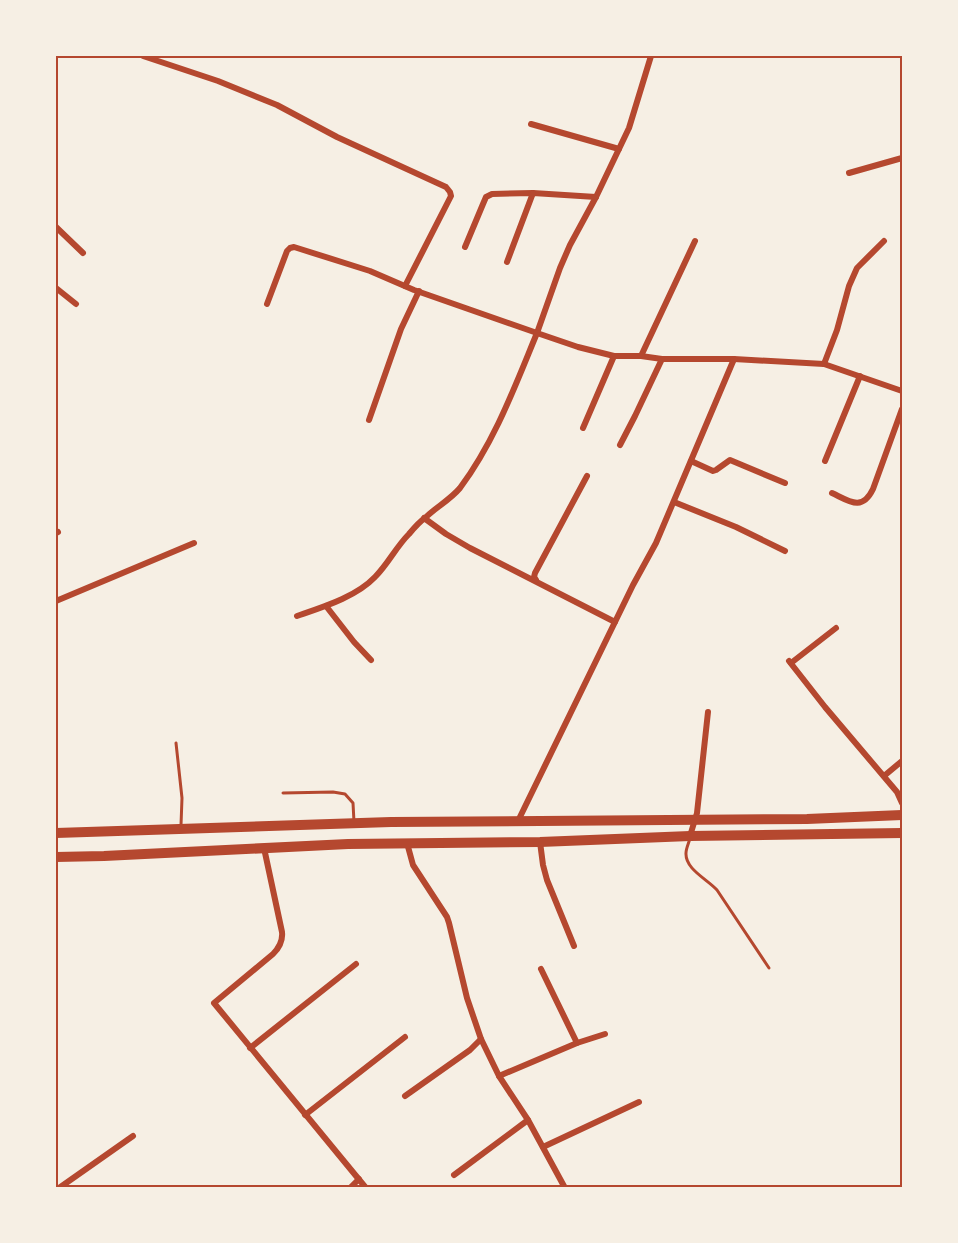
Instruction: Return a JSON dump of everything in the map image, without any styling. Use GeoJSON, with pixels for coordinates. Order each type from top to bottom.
{"type":"FeatureCollection","features":[{"type":"Feature","properties":{"kind":"highway"},"geometry":{"type":"LineString","coordinates":[[56,833],[354,824],[807,819],[903,815]]}},
{"type":"Feature","properties":{"kind":"highway"},"geometry":{"type":"LineString","coordinates":[[56,857],[348,844],[540,842],[690,836],[903,833]]}},
{"type":"Feature","properties":{"kind":"street"},"geometry":{"type":"LineString","coordinates":[[143,56],[218,81],[277,105],[337,137],[446,187],[450,192],[451,196],[411,289],[401,329],[369,420]]}},
{"type":"Feature","properties":{"kind":"street"},"geometry":{"type":"LineString","coordinates":[[297,616],[326,606],[366,585],[375,577],[424,518],[459,489],[491,440],[537,333],[570,245],[629,128],[651,56]]}},
{"type":"Feature","properties":{"kind":"street"},"geometry":{"type":"LineString","coordinates":[[531,124],[619,149]]}},
{"type":"Feature","properties":{"kind":"street"},"geometry":{"type":"LineString","coordinates":[[849,173],[903,158]]}},
{"type":"Feature","properties":{"kind":"street"},"geometry":{"type":"LineString","coordinates":[[465,247],[483,204],[489,196],[496,193],[596,197]]}},
{"type":"Feature","properties":{"kind":"street"},"geometry":{"type":"LineString","coordinates":[[507,262],[533,193]]}},
{"type":"Feature","properties":{"kind":"street"},"geometry":{"type":"LineString","coordinates":[[56,227],[83,253]]}},
{"type":"Feature","properties":{"kind":"street"},"geometry":{"type":"LineString","coordinates":[[641,356],[695,241]]}},
{"type":"Feature","properties":{"kind":"street"},"geometry":{"type":"LineString","coordinates":[[824,364],[857,268],[884,241]]}},
{"type":"Feature","properties":{"kind":"street"},"geometry":{"type":"LineString","coordinates":[[267,304],[287,251],[292,247],[370,271],[411,289],[578,347],[614,356],[824,364],[903,391]]}},
{"type":"Feature","properties":{"kind":"street"},"geometry":{"type":"LineString","coordinates":[[56,288],[76,304]]}},
{"type":"Feature","properties":{"kind":"street"},"geometry":{"type":"LineString","coordinates":[[583,428],[614,356]]}},
{"type":"Feature","properties":{"kind":"street"},"geometry":{"type":"LineString","coordinates":[[620,445],[662,359]]}},
{"type":"Feature","properties":{"kind":"street"},"geometry":{"type":"LineString","coordinates":[[518,821],[656,543],[734,359]]}},
{"type":"Feature","properties":{"kind":"street"},"geometry":{"type":"LineString","coordinates":[[825,461],[860,376]]}},
{"type":"Feature","properties":{"kind":"street"},"geometry":{"type":"LineString","coordinates":[[832,493],[856,503],[867,499],[873,489],[903,409]]}},
{"type":"Feature","properties":{"kind":"street"},"geometry":{"type":"LineString","coordinates":[[691,461],[713,471],[730,460],[785,483]]}},
{"type":"Feature","properties":{"kind":"street"},"geometry":{"type":"LineString","coordinates":[[536,581],[535,573],[587,476]]}},
{"type":"Feature","properties":{"kind":"street"},"geometry":{"type":"LineString","coordinates":[[674,502],[736,527],[785,551]]}},
{"type":"Feature","properties":{"kind":"street"},"geometry":{"type":"LineString","coordinates":[[424,518],[470,548],[615,622]]}},
{"type":"Feature","properties":{"kind":"street"},"geometry":{"type":"LineString","coordinates":[[56,601],[194,543]]}},
{"type":"Feature","properties":{"kind":"street"},"geometry":{"type":"LineString","coordinates":[[326,606],[371,660]]}},
{"type":"Feature","properties":{"kind":"street"},"geometry":{"type":"LineString","coordinates":[[836,628],[790,662],[897,792],[903,803]]}},
{"type":"Feature","properties":{"kind":"street"},"geometry":{"type":"LineString","coordinates":[[690,836],[696,819],[708,712]]}},
{"type":"Feature","properties":{"kind":"street"},"geometry":{"type":"LineString","coordinates":[[884,776],[903,761]]}},
{"type":"Feature","properties":{"kind":"street"},"geometry":{"type":"LineString","coordinates":[[540,842],[547,880],[574,946]]}},
{"type":"Feature","properties":{"kind":"street"},"geometry":{"type":"LineString","coordinates":[[407,843],[413,865],[447,917],[467,998],[481,1039],[499,1076],[528,1120],[565,1188]]}},
{"type":"Feature","properties":{"kind":"street"},"geometry":{"type":"LineString","coordinates":[[264,848],[282,941],[273,954],[214,1003],[366,1188]]}},
{"type":"Feature","properties":{"kind":"street"},"geometry":{"type":"LineString","coordinates":[[250,1048],[356,964]]}},
{"type":"Feature","properties":{"kind":"street"},"geometry":{"type":"LineString","coordinates":[[541,969],[577,1043]]}},
{"type":"Feature","properties":{"kind":"street"},"geometry":{"type":"LineString","coordinates":[[499,1076],[577,1043],[605,1034]]}},
{"type":"Feature","properties":{"kind":"street"},"geometry":{"type":"LineString","coordinates":[[305,1115],[405,1037]]}},
{"type":"Feature","properties":{"kind":"street"},"geometry":{"type":"LineString","coordinates":[[405,1096],[470,1050],[481,1039]]}},
{"type":"Feature","properties":{"kind":"street"},"geometry":{"type":"LineString","coordinates":[[543,1147],[639,1102]]}},
{"type":"Feature","properties":{"kind":"street"},"geometry":{"type":"LineString","coordinates":[[454,1175],[528,1120]]}},
{"type":"Feature","properties":{"kind":"street"},"geometry":{"type":"LineString","coordinates":[[59,1188],[134,1136]]}},
{"type":"Feature","properties":{"kind":"street"},"geometry":{"type":"LineString","coordinates":[[350,1188],[359,1179]]}},
{"type":"Feature","properties":{"kind":"lane"},"geometry":{"type":"LineString","coordinates":[[177,743],[182,798],[181,830]]}},
{"type":"Feature","properties":{"kind":"lane"},"geometry":{"type":"LineString","coordinates":[[283,793],[333,792],[345,794],[353,803],[354,824]]}},
{"type":"Feature","properties":{"kind":"lane"},"geometry":{"type":"LineString","coordinates":[[690,836],[686,852],[687,862],[717,890],[769,968]]}}]}
